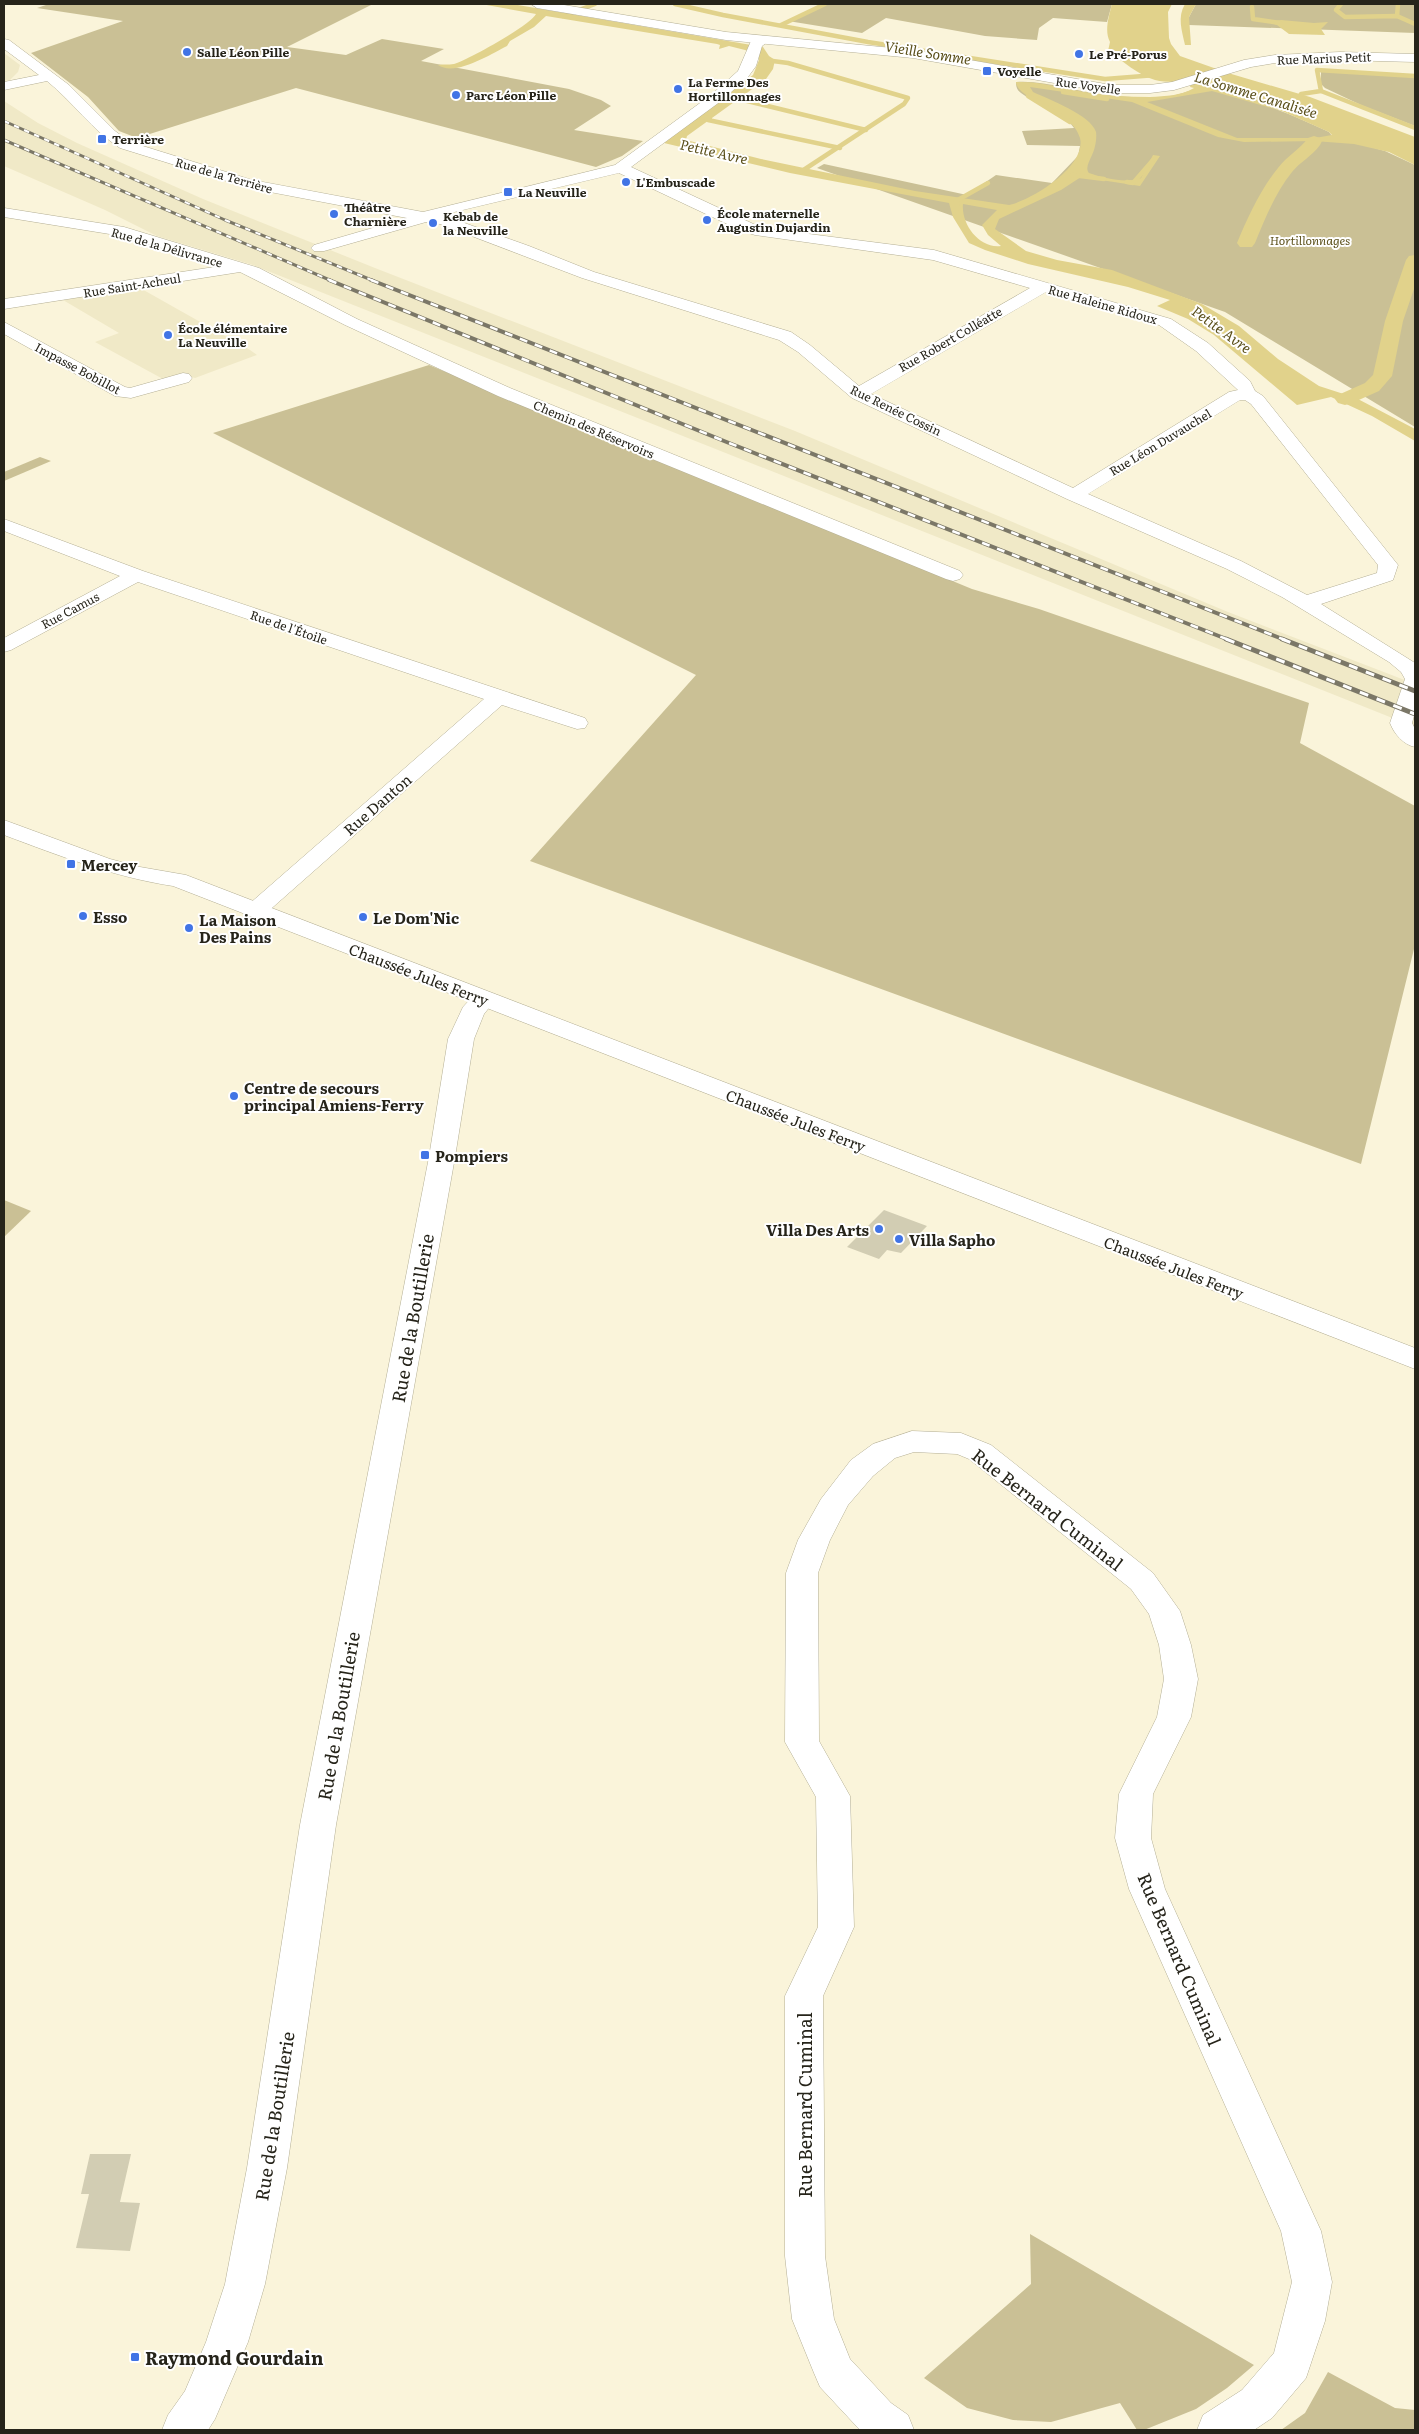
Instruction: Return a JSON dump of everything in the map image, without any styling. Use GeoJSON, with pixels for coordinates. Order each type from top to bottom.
{"type":"FeatureCollection","features":[{"type":"Feature","properties":{"kind":"street","name":"Rue Voyelle"},"geometry":{"type":"LineString","coordinates":[[537,4],[675,26],[741,34],[757,46],[808,42],[913,54],[1099,88],[1150,89],[1174,86],[1234,67]]}},
{"type":"Feature","properties":{"kind":"street","name":"Rue de la Terrière"},"geometry":{"type":"LineString","coordinates":[[4,43],[74,96],[110,136],[125,145],[248,184],[340,203],[404,214],[426,215]]}},
{"type":"Feature","properties":{"kind":"street"},"geometry":{"type":"LineString","coordinates":[[319,248],[407,224],[426,215],[620,168],[716,98],[743,74],[749,66],[757,46]]}},
{"type":"Feature","properties":{"kind":"street","name":"Rue Marius Petit"},"geometry":{"type":"LineString","coordinates":[[1234,67],[1248,63],[1292,58],[1340,56],[1415,58]]}},
{"type":"Feature","properties":{"kind":"street"},"geometry":{"type":"LineString","coordinates":[[4,86],[49,77]]}},
{"type":"Feature","properties":{"kind":"street","name":"Rue Haleine Ridoux"},"geometry":{"type":"LineString","coordinates":[[620,168],[746,228],[760,232],[934,256],[1165,322],[1185,334],[1244,385],[1248,394],[1257,400],[1388,565],[1386,576],[1306,602]]}},
{"type":"Feature","properties":{"kind":"street","name":"Rue de la Délivrance"},"geometry":{"type":"LineString","coordinates":[[4,213],[124,232],[242,268]]}},
{"type":"Feature","properties":{"kind":"street","name":"Rue Renée Cossin"},"geometry":{"type":"LineString","coordinates":[[426,215],[524,249],[588,275],[785,336],[801,345],[838,380],[858,394],[1074,495],[1226,561],[1306,602]]}},
{"type":"Feature","properties":{"kind":"street","name":"Rue Saint-Acheul"},"geometry":{"type":"LineString","coordinates":[[4,304],[260,266]]}},
{"type":"Feature","properties":{"kind":"street","name":"Chemin des Réservoirs"},"geometry":{"type":"LineString","coordinates":[[242,268],[281,285],[351,322],[504,392],[953,575]]}},
{"type":"Feature","properties":{"kind":"street","name":"Rue Robert Colléatte"},"geometry":{"type":"LineString","coordinates":[[858,394],[1034,290],[1043,287]]}},
{"type":"Feature","properties":{"kind":"street","name":"Impasse Bobillot"},"geometry":{"type":"LineString","coordinates":[[4,327],[121,392],[131,393],[183,378]]}},
{"type":"Feature","properties":{"kind":"street","name":"Rue Léon Duvauchel"},"geometry":{"type":"LineString","coordinates":[[1074,495],[1235,396],[1248,394]]}},
{"type":"Feature","properties":{"kind":"street","name":"Rue de l'Étoile"},"geometry":{"type":"LineString","coordinates":[[4,525],[136,575],[577,723]]}},
{"type":"Feature","properties":{"kind":"street","name":"Rue Camus"},"geometry":{"type":"LineString","coordinates":[[4,646],[136,575]]}},
{"type":"Feature","properties":{"kind":"street"},"geometry":{"type":"LineString","coordinates":[[1306,602],[1396,658],[1410,669],[1414,681],[1401,723],[1403,729],[1415,740]]}},
{"type":"Feature","properties":{"kind":"street","name":"Rue Danton"},"geometry":{"type":"LineString","coordinates":[[256,910],[498,697]]}},
{"type":"Feature","properties":{"kind":"street","name":"Chaussée Jules Ferry"},"geometry":{"type":"LineString","coordinates":[[4,810],[162,867],[178,880]]}},
{"type":"Feature","properties":{"kind":"street","name":"Chaussée Jules Ferry"},"geometry":{"type":"LineString","coordinates":[[4,826],[102,864],[139,874],[178,880],[1415,1359]]}},
{"type":"Feature","properties":{"kind":"street","name":"Rue de la Boutillerie"},"geometry":{"type":"LineString","coordinates":[[183,2430],[200,2405],[227,2342],[245,2284],[267,2168],[318,1825],[442,1157],[461,1039],[472,1012],[484,999]]}},
{"type":"Feature","properties":{"kind":"street","name":"Rue Bernard Cuminal"},"geometry":{"type":"LineString","coordinates":[[893,2430],[876,2418],[835,2373],[813,2319],[805,2256],[804,1996],[836,1927],[833,1796],[802,1742],[802,1573],[814,1540],[836,1499],[862,1468],[884,1451],[912,1441],[961,1444],[980,1452],[1000,1467],[1142,1582],[1164,1611],[1175,1645],[1181,1678],[1174,1717],[1136,1794],[1133,1838],[1147,1889],[1301,2231],[1312,2282],[1304,2321],[1291,2364],[1257,2404],[1218,2430]]}},
{"type":"Feature","properties":{"kind":"shaded area"},"geometry":{"type":"Polygon","coordinates":[[[4,53],[20,65],[18,72],[10,80],[4,81],[4,53]]]}},
{"type":"Feature","properties":{"kind":"shaded area"},"geometry":{"type":"Polygon","coordinates":[[[4,101],[38,123],[77,143],[203,199],[795,431],[1228,612],[1415,684],[1415,727],[253,265],[157,236],[105,210],[4,166],[4,101]]]}},
{"type":"Feature","properties":{"kind":"shaded area","name":"École élémentaire La Neuville"},"geometry":{"type":"Polygon","coordinates":[[[140,288],[257,355],[195,378],[180,374],[163,379],[95,342],[119,333],[63,300],[140,288]]]}},
{"type":"Feature","properties":{"kind":"green space","name":"Parc Léon Pille"},"geometry":{"type":"Polygon","coordinates":[[[49,4],[373,4],[287,47],[346,55],[382,39],[444,49],[421,61],[569,89],[601,100],[611,106],[574,130],[643,141],[622,156],[596,167],[296,88],[137,138],[119,131],[88,97],[31,53],[123,21],[37,8],[49,4]]]}},
{"type":"Feature","properties":{"kind":"green space"},"geometry":{"type":"Polygon","coordinates":[[[825,4],[1112,4],[1107,22],[1053,18],[1039,28],[1037,40],[985,36],[886,18],[862,33],[788,21],[825,4]]]}},
{"type":"Feature","properties":{"kind":"green space"},"geometry":{"type":"Polygon","coordinates":[[[1196,4],[1415,4],[1415,33],[1189,25],[1189,17],[1196,4]]]}},
{"type":"Feature","properties":{"kind":"green space"},"geometry":{"type":"Polygon","coordinates":[[[1321,71],[1415,76],[1415,126],[1363,106],[1325,88],[1321,84],[1321,71]]]}},
{"type":"Feature","properties":{"kind":"green space","name":"Hortillonnages"},"geometry":{"type":"Polygon","coordinates":[[[1016,82],[1050,84],[1106,95],[1146,98],[1176,95],[1192,90],[1222,92],[1281,111],[1329,132],[1332,136],[1385,151],[1415,165],[1415,427],[1225,312],[817,168],[824,164],[967,195],[996,175],[1052,183],[1078,156],[1080,146],[1027,145],[1022,131],[1074,128],[1069,121],[1056,111],[1021,93],[1017,88],[1016,82]]]}},
{"type":"Feature","properties":{"kind":"green space"},"geometry":{"type":"Polygon","coordinates":[[[429,365],[972,589],[1039,609],[1309,703],[1300,743],[1415,806],[1415,945],[1361,1164],[530,861],[696,675],[213,433],[429,365]]]}},
{"type":"Feature","properties":{"kind":"green space"},"geometry":{"type":"Polygon","coordinates":[[[40,457],[51,461],[4,481],[4,472],[40,457]]]}},
{"type":"Feature","properties":{"kind":"green space"},"geometry":{"type":"Polygon","coordinates":[[[4,1200],[31,1211],[4,1237],[4,1200]]]}},
{"type":"Feature","properties":{"kind":"green space"},"geometry":{"type":"Polygon","coordinates":[[[1030,2234],[1254,2365],[1227,2388],[1196,2409],[1144,2430],[1137,2430],[1120,2403],[1051,2422],[1013,2420],[967,2408],[924,2378],[1031,2284],[1030,2234]]]}},
{"type":"Feature","properties":{"kind":"green space"},"geometry":{"type":"Polygon","coordinates":[[[1328,2372],[1395,2408],[1415,2410],[1415,2430],[1281,2430],[1305,2413],[1328,2372]]]}},
{"type":"Feature","properties":{"kind":"water","name":"La Somme Canalisée"},"geometry":{"type":"Polygon","coordinates":[[[481,4],[512,4],[763,47],[769,56],[775,60],[773,69],[766,79],[687,136],[686,140],[761,159],[915,191],[1009,205],[1031,196],[1056,180],[1075,160],[1080,149],[1080,138],[1075,128],[1057,113],[1025,94],[1016,82],[1125,96],[1167,96],[1189,91],[1194,88],[1190,87],[1191,84],[1149,78],[1108,51],[1110,42],[1107,28],[1112,4],[1172,4],[1168,12],[1169,38],[1180,56],[1228,73],[1310,97],[1415,137],[1415,165],[1389,152],[1354,144],[1314,141],[1244,142],[1218,137],[1132,102],[1030,87],[1033,92],[1078,114],[1092,126],[1096,132],[1096,144],[1087,167],[1089,173],[1115,180],[1135,180],[1141,178],[1153,155],[1160,156],[1140,186],[1081,177],[1061,190],[999,219],[995,229],[1026,251],[1057,260],[1112,270],[1202,304],[1239,326],[1278,359],[1319,386],[1356,398],[1415,429],[1415,441],[1372,416],[1331,397],[1297,405],[1214,335],[1188,319],[1157,306],[1170,300],[1128,287],[1028,264],[969,243],[953,217],[949,203],[790,173],[664,143],[753,75],[759,60],[757,53],[729,46],[719,49],[720,45],[717,44],[546,16],[534,27],[510,41],[507,46],[483,59],[454,68],[445,68],[438,65],[454,64],[498,42],[523,26],[536,14],[481,4]],[[1212,91],[1147,102],[1237,138],[1315,138],[1332,135],[1282,111],[1212,91]],[[963,204],[965,219],[973,234],[986,244],[1001,246],[988,235],[982,225],[997,210],[963,204]]]}},
{"type":"Feature","properties":{"kind":"water"},"geometry":{"type":"Polygon","coordinates":[[[1185,4],[1196,4],[1189,17],[1191,45],[1185,45],[1182,29],[1181,14],[1185,4]]]}},
{"type":"Feature","properties":{"kind":"water"},"geometry":{"type":"Polygon","coordinates":[[[1281,20],[1314,23],[1328,22],[1321,29],[1325,35],[1289,34],[1277,25],[1268,22],[1281,20]]]}},
{"type":"Feature","properties":{"kind":"building"},"geometry":{"type":"Polygon","coordinates":[[[884,1210],[927,1226],[901,1253],[887,1250],[879,1259],[847,1247],[884,1210]]]}},
{"type":"Feature","properties":{"kind":"building"},"geometry":{"type":"Polygon","coordinates":[[[90,2154],[131,2154],[120,2202],[140,2203],[130,2251],[76,2248],[89,2194],[81,2194],[90,2154]]]}},
{"type":"Feature","properties":{"kind":"waterway"},"geometry":{"type":"LineString","coordinates":[[563,16],[595,4]]}},
{"type":"Feature","properties":{"kind":"waterway","name":"Vieille Somme"},"geometry":{"type":"LineString","coordinates":[[675,4],[723,15],[868,42],[1105,79],[1156,75]]}},
{"type":"Feature","properties":{"kind":"waterway"},"geometry":{"type":"LineString","coordinates":[[781,25],[825,4]]}},
{"type":"Feature","properties":{"kind":"waterway"},"geometry":{"type":"LineString","coordinates":[[1341,4],[1336,10],[1345,17],[1397,16]]}},
{"type":"Feature","properties":{"kind":"waterway"},"geometry":{"type":"LineString","coordinates":[[1397,16],[1398,4]]}},
{"type":"Feature","properties":{"kind":"waterway"},"geometry":{"type":"LineString","coordinates":[[1252,7],[1253,19],[1280,23]]}},
{"type":"Feature","properties":{"kind":"waterway"},"geometry":{"type":"LineString","coordinates":[[1397,16],[1415,24]]}},
{"type":"Feature","properties":{"kind":"waterway"},"geometry":{"type":"LineString","coordinates":[[765,60],[788,63],[908,98],[904,104],[865,130]]}},
{"type":"Feature","properties":{"kind":"waterway"},"geometry":{"type":"LineString","coordinates":[[1321,91],[1317,70],[1415,76]]}},
{"type":"Feature","properties":{"kind":"waterway","name":"La Somme Canalisée"},"geometry":{"type":"LineString","coordinates":[[1297,103],[1301,94],[1321,91]]}},
{"type":"Feature","properties":{"kind":"waterway"},"geometry":{"type":"LineString","coordinates":[[1321,91],[1415,128]]}},
{"type":"Feature","properties":{"kind":"waterway","name":"Petite Avre"},"geometry":{"type":"LineString","coordinates":[[1063,92],[1107,99]]}},
{"type":"Feature","properties":{"kind":"waterway","name":"Petite Avre"},"geometry":{"type":"LineString","coordinates":[[1028,96],[1070,122]]}},
{"type":"Feature","properties":{"kind":"waterway"},"geometry":{"type":"LineString","coordinates":[[731,97],[865,130]]}},
{"type":"Feature","properties":{"kind":"waterway"},"geometry":{"type":"LineString","coordinates":[[704,117],[710,119],[708,120],[838,148]]}},
{"type":"Feature","properties":{"kind":"waterway"},"geometry":{"type":"LineString","coordinates":[[838,148],[865,130]]}},
{"type":"Feature","properties":{"kind":"waterway"},"geometry":{"type":"LineString","coordinates":[[1246,243],[1260,211],[1277,180],[1295,159],[1310,148],[1314,141]]}},
{"type":"Feature","properties":{"kind":"waterway"},"geometry":{"type":"LineString","coordinates":[[802,171],[838,148]]}},
{"type":"Feature","properties":{"kind":"waterway"},"geometry":{"type":"LineString","coordinates":[[1127,182],[1133,183],[1153,160]]}},
{"type":"Feature","properties":{"kind":"waterway"},"geometry":{"type":"LineString","coordinates":[[1072,175],[1104,179]]}},
{"type":"Feature","properties":{"kind":"waterway"},"geometry":{"type":"LineString","coordinates":[[958,208],[956,201],[988,183]]}},
{"type":"Feature","properties":{"kind":"waterway"},"geometry":{"type":"LineString","coordinates":[[1345,399],[1372,387],[1382,376],[1394,321],[1415,260]]}},
{"type":"Feature","properties":{"kind":"railway"},"geometry":{"type":"LineString","coordinates":[[4,121],[225,220],[374,281]]}},
{"type":"Feature","properties":{"kind":"railway"},"geometry":{"type":"LineString","coordinates":[[4,140],[332,281]]}},
{"type":"Feature","properties":{"kind":"railway"},"geometry":{"type":"LineString","coordinates":[[329,280],[729,443],[1229,640]]}},
{"type":"Feature","properties":{"kind":"railway"},"geometry":{"type":"LineString","coordinates":[[371,280],[1285,640]]}},
{"type":"Feature","properties":{"kind":"railway"},"geometry":{"type":"LineString","coordinates":[[1226,639],[1415,714]]}},
{"type":"Feature","properties":{"kind":"railway"},"geometry":{"type":"LineString","coordinates":[[1282,639],[1415,691]]}},
{"type":"Feature","properties":{"kind":"place","name":"Salle Léon Pille"},"geometry":{"type":"Point","coordinates":[187,52]}},
{"type":"Feature","properties":{"kind":"place","name":"Le Pré-Porus"},"geometry":{"type":"Point","coordinates":[1079,54]}},
{"type":"Feature","properties":{"kind":"place","name":"Voyelle"},"geometry":{"type":"Point","coordinates":[987,71]}},
{"type":"Feature","properties":{"kind":"place","name":"La Ferme Des Hortillonnages"},"geometry":{"type":"Point","coordinates":[678,89]}},
{"type":"Feature","properties":{"kind":"place","name":"Parc Léon Pille"},"geometry":{"type":"Point","coordinates":[456,95]}},
{"type":"Feature","properties":{"kind":"place","name":"Terrière"},"geometry":{"type":"Point","coordinates":[102,139]}},
{"type":"Feature","properties":{"kind":"place","name":"L'Embuscade"},"geometry":{"type":"Point","coordinates":[626,182]}},
{"type":"Feature","properties":{"kind":"place","name":"La Neuville"},"geometry":{"type":"Point","coordinates":[508,192]}},
{"type":"Feature","properties":{"kind":"place","name":"Théâtre Charnière"},"geometry":{"type":"Point","coordinates":[334,214]}},
{"type":"Feature","properties":{"kind":"place","name":"École maternelle Augustin Dujardin"},"geometry":{"type":"Point","coordinates":[707,220]}},
{"type":"Feature","properties":{"kind":"place","name":"Kebab de la Neuville"},"geometry":{"type":"Point","coordinates":[433,223]}},
{"type":"Feature","properties":{"kind":"place","name":"École élémentaire La Neuville"},"geometry":{"type":"Point","coordinates":[168,335]}},
{"type":"Feature","properties":{"kind":"place","name":"Mercey"},"geometry":{"type":"Point","coordinates":[71,864]}},
{"type":"Feature","properties":{"kind":"place","name":"Esso"},"geometry":{"type":"Point","coordinates":[83,916]}},
{"type":"Feature","properties":{"kind":"place","name":"Le Dom'Nic"},"geometry":{"type":"Point","coordinates":[363,917]}},
{"type":"Feature","properties":{"kind":"place","name":"La Maison Des Pains"},"geometry":{"type":"Point","coordinates":[189,928]}},
{"type":"Feature","properties":{"kind":"place","name":"Centre de secours principal Amiens-Ferry"},"geometry":{"type":"Point","coordinates":[234,1096]}},
{"type":"Feature","properties":{"kind":"place","name":"Pompiers"},"geometry":{"type":"Point","coordinates":[425,1155]}},
{"type":"Feature","properties":{"kind":"place","name":"Villa Des Arts"},"geometry":{"type":"Point","coordinates":[879,1229]}},
{"type":"Feature","properties":{"kind":"place","name":"Villa Sapho"},"geometry":{"type":"Point","coordinates":[899,1239]}},
{"type":"Feature","properties":{"kind":"place","name":"Raymond Gourdain"},"geometry":{"type":"Point","coordinates":[135,2357]}}]}
